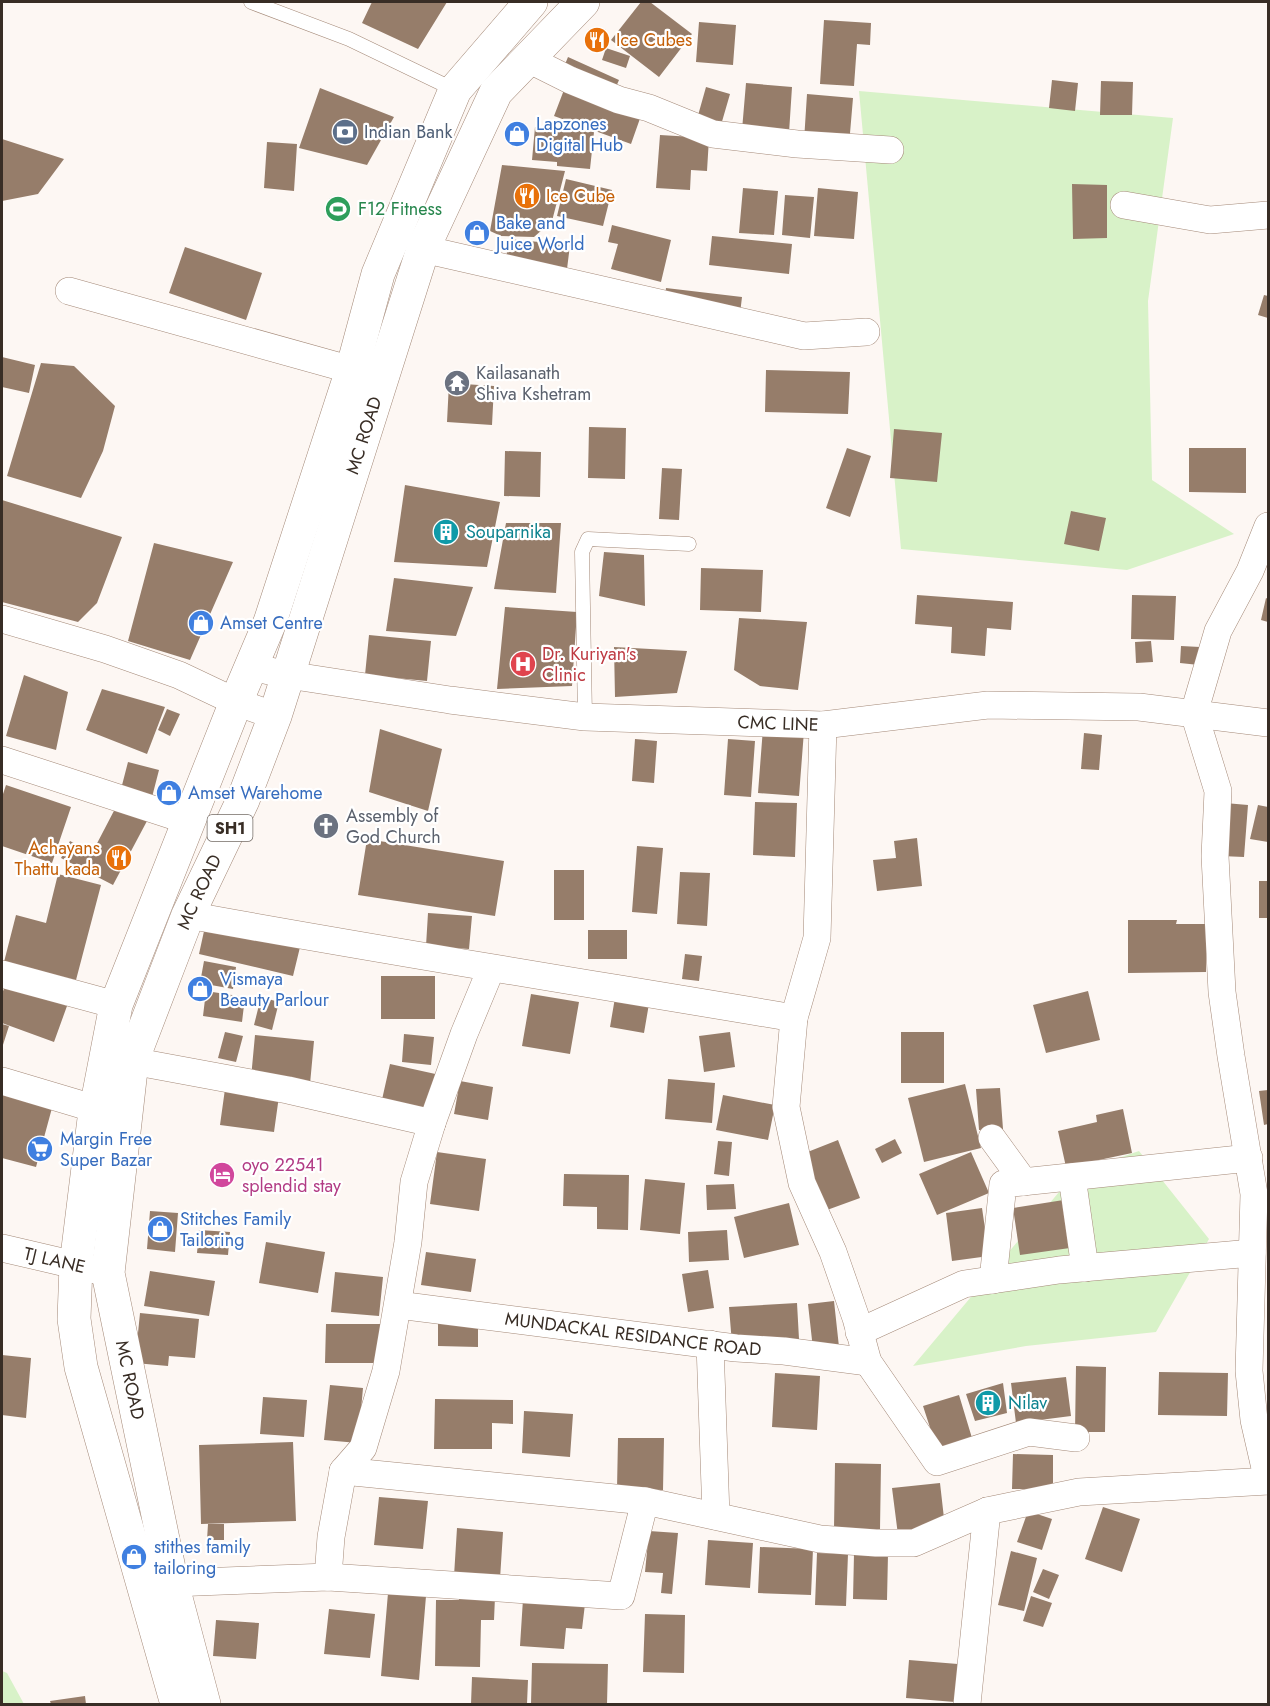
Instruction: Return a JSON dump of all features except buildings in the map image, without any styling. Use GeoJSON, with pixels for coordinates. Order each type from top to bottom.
{"type":"FeatureCollection","features":[{"type":"Feature","properties":{"kind":"main road","name":"MC ROAD"},"geometry":{"type":"LineString","coordinates":[[177,1704],[81,1367],[74,1319],[76,1265],[96,1109],[116,1005],[270,622],[352,370],[378,274],[455,90],[531,2]]}},
{"type":"Feature","properties":{"kind":"main road","name":"MC ROAD"},"geometry":{"type":"LineString","coordinates":[[204,1704],[172,1583],[108,1273],[132,1061],[188,915],[243,800],[274,716],[423,249],[496,92],[583,2]]}},
{"type":"Feature","properties":{"kind":"street"},"geometry":{"type":"LineString","coordinates":[[528,58],[589,88],[619,100],[649,108],[713,134],[797,144],[890,150]]}},
{"type":"Feature","properties":{"kind":"street"},"geometry":{"type":"LineString","coordinates":[[1124,205],[1210,220],[1269,215]]}},
{"type":"Feature","properties":{"kind":"street"},"geometry":{"type":"LineString","coordinates":[[423,249],[804,336],[867,332]]}},
{"type":"Feature","properties":{"kind":"street"},"geometry":{"type":"LineString","coordinates":[[69,291],[352,370]]}},
{"type":"Feature","properties":{"kind":"street"},"geometry":{"type":"LineString","coordinates":[[343,1471],[645,1501],[820,1539],[876,1543],[914,1543],[987,1511],[1079,1492],[1268,1475],[1254,1420],[1249,1371],[1260,1300],[1252,1253],[1256,1166],[1231,1056],[1222,992],[1215,856],[1218,791],[1194,713],[1218,631],[1250,571],[1269,526]]}},
{"type":"Feature","properties":{"kind":"street"},"geometry":{"type":"LineString","coordinates":[[2,619],[105,648],[179,675],[236,702],[274,716]]}},
{"type":"Feature","properties":{"kind":"street","name":"CMC LINE"},"geometry":{"type":"LineString","coordinates":[[251,667],[288,675],[450,700],[585,717],[823,725],[988,705],[1139,707],[1269,723]]}},
{"type":"Feature","properties":{"kind":"street"},"geometry":{"type":"LineString","coordinates":[[823,725],[817,938],[794,1018],[786,1107],[802,1183],[833,1252],[868,1362],[937,1462],[1029,1432],[1076,1438]]}},
{"type":"Feature","properties":{"kind":"street"},"geometry":{"type":"LineString","coordinates":[[2,760],[189,821]]}},
{"type":"Feature","properties":{"kind":"street"},"geometry":{"type":"LineString","coordinates":[[188,915],[491,969],[553,977],[794,1018]]}},
{"type":"Feature","properties":{"kind":"street"},"geometry":{"type":"LineString","coordinates":[[328,1577],[331,1537],[343,1471],[363,1448],[386,1371],[398,1305],[414,1182],[432,1123],[464,1034],[491,969]]}},
{"type":"Feature","properties":{"kind":"street"},"geometry":{"type":"LineString","coordinates":[[2,974],[116,1005]]}},
{"type":"Feature","properties":{"kind":"street"},"geometry":{"type":"LineString","coordinates":[[132,1061],[288,1090],[432,1123]]}},
{"type":"Feature","properties":{"kind":"street"},"geometry":{"type":"LineString","coordinates":[[2,1081],[96,1109]]}},
{"type":"Feature","properties":{"kind":"street"},"geometry":{"type":"LineString","coordinates":[[992,1138],[1024,1182]]}},
{"type":"Feature","properties":{"kind":"street"},"geometry":{"type":"LineString","coordinates":[[993,1280],[1003,1184],[1072,1177],[1256,1166]]}},
{"type":"Feature","properties":{"kind":"street"},"geometry":{"type":"LineString","coordinates":[[1072,1177],[1085,1268]]}},
{"type":"Feature","properties":{"kind":"street","name":"TJ LANE"},"geometry":{"type":"LineString","coordinates":[[2,1248],[108,1273]]}},
{"type":"Feature","properties":{"kind":"street"},"geometry":{"type":"LineString","coordinates":[[859,1332],[964,1284],[1085,1268],[1252,1253]]}},
{"type":"Feature","properties":{"kind":"street","name":"MUNDACKAL RESIDANCE ROAD"},"geometry":{"type":"LineString","coordinates":[[398,1305],[868,1362]]}},
{"type":"Feature","properties":{"kind":"street"},"geometry":{"type":"LineString","coordinates":[[710,1344],[716,1516]]}},
{"type":"Feature","properties":{"kind":"street"},"geometry":{"type":"LineString","coordinates":[[172,1583],[328,1577],[621,1596],[645,1501]]}},
{"type":"Feature","properties":{"kind":"street"},"geometry":{"type":"LineString","coordinates":[[967,1704],[987,1511]]}},
{"type":"Feature","properties":{"kind":"lane"},"geometry":{"type":"LineString","coordinates":[[251,2],[349,39],[455,90]]}},
{"type":"Feature","properties":{"kind":"lane"},"geometry":{"type":"LineString","coordinates":[[585,717],[582,552],[588,539],[689,544]]}},
{"type":"Feature","properties":{"kind":"green space"},"geometry":{"type":"Polygon","coordinates":[[[859,91],[1173,118],[1148,301],[1152,480],[1234,534],[1127,570],[901,549],[859,91]]]}},
{"type":"Feature","properties":{"kind":"green space"},"geometry":{"type":"Polygon","coordinates":[[[1139,1151],[1209,1239],[1156,1332],[1026,1346],[913,1366],[1075,1173],[1139,1151]]]}},
{"type":"Feature","properties":{"kind":"green space"},"geometry":{"type":"Polygon","coordinates":[[[2,1671],[7,1673],[24,1704],[2,1704],[2,1671]]]}},
{"type":"Feature","properties":{"kind":"place","name":"Ice Cubes"},"geometry":{"type":"Point","coordinates":[597,40]}},
{"type":"Feature","properties":{"kind":"place","name":"Indian Bank"},"geometry":{"type":"Point","coordinates":[345,132]}},
{"type":"Feature","properties":{"kind":"place","name":"Lapzones Digital Hub"},"geometry":{"type":"Point","coordinates":[517,134]}},
{"type":"Feature","properties":{"kind":"place","name":"Ice Cube"},"geometry":{"type":"Point","coordinates":[527,196]}},
{"type":"Feature","properties":{"kind":"place","name":"F12 Fitness"},"geometry":{"type":"Point","coordinates":[338,209]}},
{"type":"Feature","properties":{"kind":"place","name":"Bake and Juice World"},"geometry":{"type":"Point","coordinates":[477,233]}},
{"type":"Feature","properties":{"kind":"place","name":"Kailasanath Shiva Kshetram"},"geometry":{"type":"Point","coordinates":[457,383]}},
{"type":"Feature","properties":{"kind":"place","name":"Souparnika"},"geometry":{"type":"Point","coordinates":[446,532]}},
{"type":"Feature","properties":{"kind":"place","name":"Amset Centre"},"geometry":{"type":"Point","coordinates":[201,623]}},
{"type":"Feature","properties":{"kind":"place","name":"Dr. Kuriyan's Clinic"},"geometry":{"type":"Point","coordinates":[523,664]}},
{"type":"Feature","properties":{"kind":"place","name":"Amset Warehome"},"geometry":{"type":"Point","coordinates":[169,793]}},
{"type":"Feature","properties":{"kind":"place","name":"Assembly of God Church"},"geometry":{"type":"Point","coordinates":[326,826]}},
{"type":"Feature","properties":{"kind":"place","name":"Achayans Thattu kada"},"geometry":{"type":"Point","coordinates":[119,858]}},
{"type":"Feature","properties":{"kind":"place","name":"Vismaya Beauty Parlour"},"geometry":{"type":"Point","coordinates":[200,989]}},
{"type":"Feature","properties":{"kind":"place","name":"Margin Free Super Bazar"},"geometry":{"type":"Point","coordinates":[40,1149]}},
{"type":"Feature","properties":{"kind":"place","name":"oyo 22541 splendid stay"},"geometry":{"type":"Point","coordinates":[222,1175]}},
{"type":"Feature","properties":{"kind":"place","name":"Stitches Family Tailoring"},"geometry":{"type":"Point","coordinates":[160,1229]}},
{"type":"Feature","properties":{"kind":"place","name":"Nilav"},"geometry":{"type":"Point","coordinates":[988,1403]}},
{"type":"Feature","properties":{"kind":"place","name":"stithes family tailoring"},"geometry":{"type":"Point","coordinates":[134,1557]}}]}
